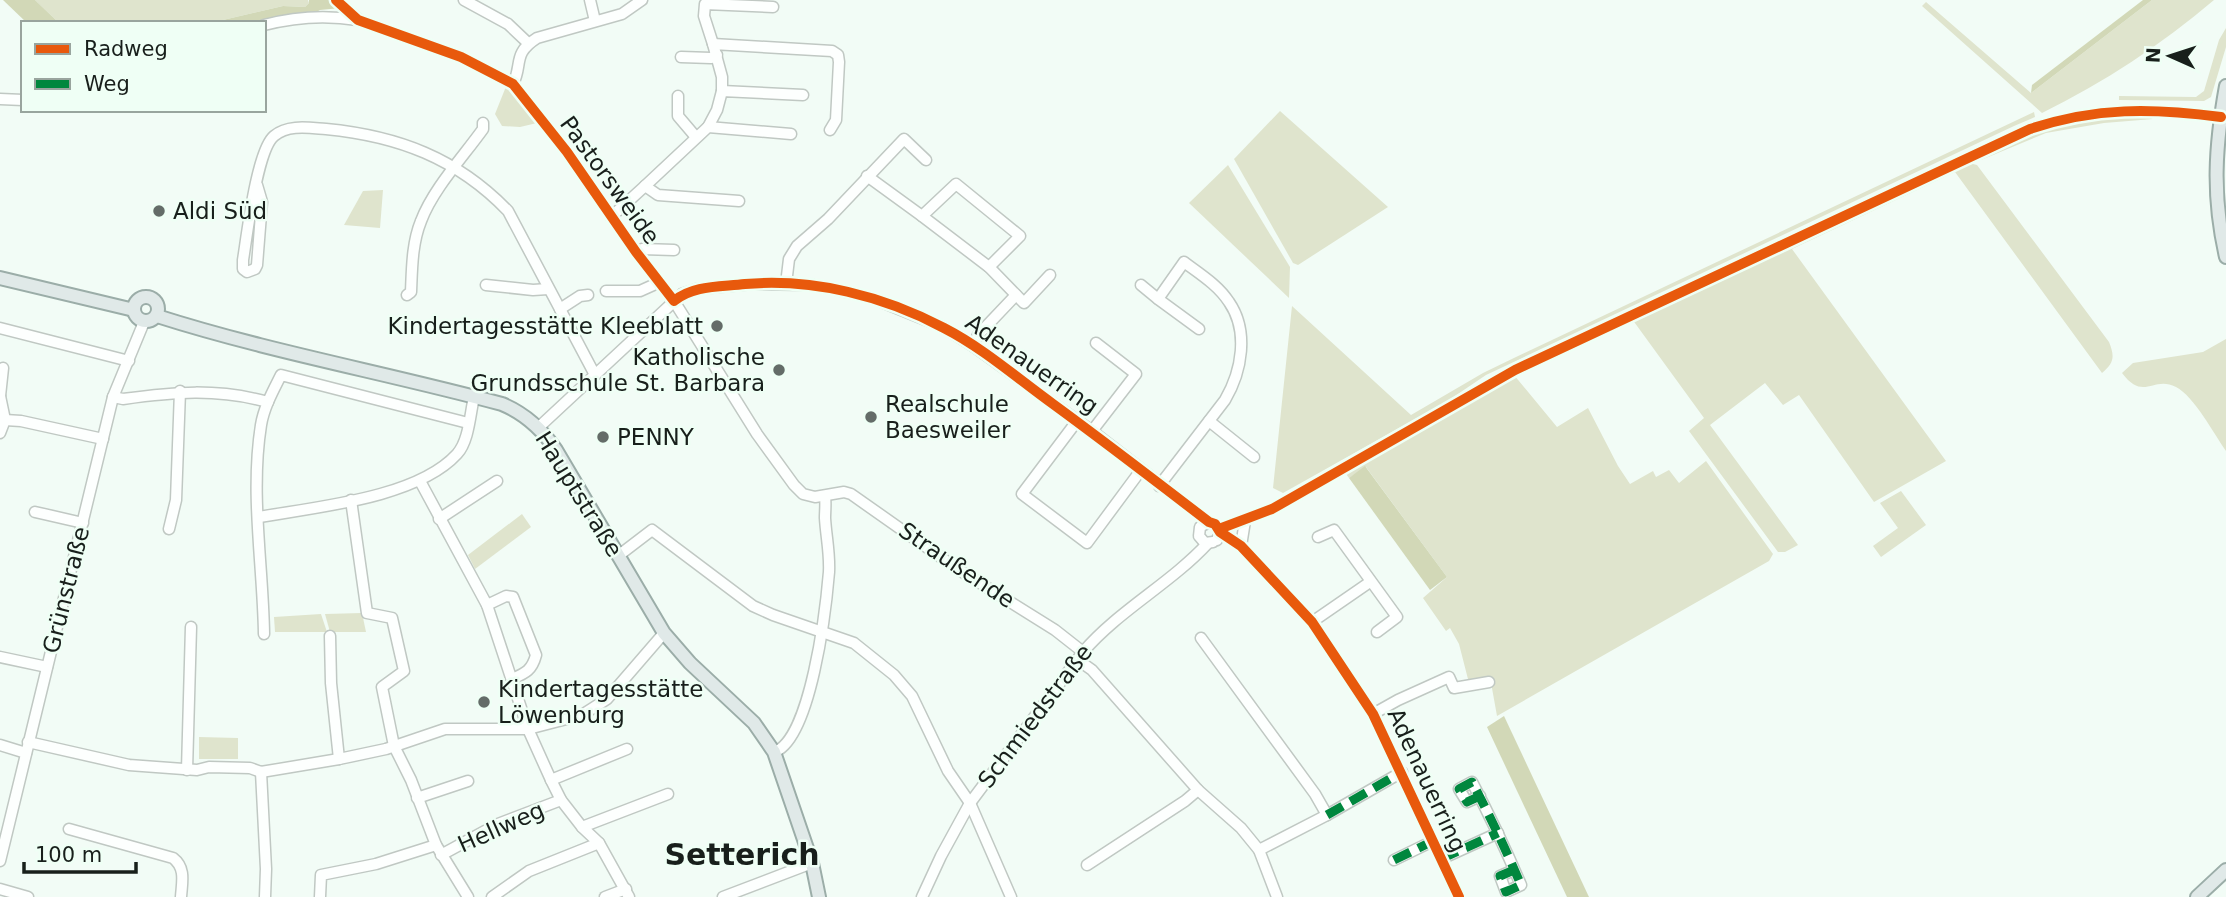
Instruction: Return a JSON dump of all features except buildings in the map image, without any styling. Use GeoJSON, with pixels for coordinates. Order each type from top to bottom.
{"type":"FeatureCollection","features":[{"type":"Feature","properties":{"kind":"main road"},"geometry":{"type":"LineString","coordinates":[[2226,86],[2216,181],[2218,221],[2226,257]]}},
{"type":"Feature","properties":{"kind":"main road"},"geometry":{"type":"LineString","coordinates":[[0,278],[134,310]]}},
{"type":"Feature","properties":{"kind":"main road"},"geometry":{"type":"LineString","coordinates":[[141,298],[151,298],[159,307],[157,316],[152,321],[144,322],[136,316],[136,303],[141,298]]}},
{"type":"Feature","properties":{"kind":"main road","name":"Hauptstraße"},"geometry":{"type":"LineString","coordinates":[[157,316],[309,358],[359,368],[510,407],[539,427],[556,450],[664,633],[690,663],[754,723],[774,752],[811,863],[819,897]]}},
{"type":"Feature","properties":{"kind":"main road"},"geometry":{"type":"LineString","coordinates":[[2197,897],[2226,870]]}},
{"type":"Feature","properties":{"kind":"street"},"geometry":{"type":"LineString","coordinates":[[336,0],[358,20]]}},
{"type":"Feature","properties":{"kind":"street"},"geometry":{"type":"LineString","coordinates":[[464,0],[508,24],[528,43]]}},
{"type":"Feature","properties":{"kind":"street"},"geometry":{"type":"LineString","coordinates":[[590,0],[595,21]]}},
{"type":"Feature","properties":{"kind":"street"},"geometry":{"type":"LineString","coordinates":[[266,25],[302,18],[343,17],[358,20],[461,57],[513,84],[516,64],[528,43],[537,38],[622,14],[642,0]]}},
{"type":"Feature","properties":{"kind":"street"},"geometry":{"type":"LineString","coordinates":[[773,6],[706,2],[704,16],[722,77],[717,110],[708,127],[791,134]]}},
{"type":"Feature","properties":{"kind":"street"},"geometry":{"type":"LineString","coordinates":[[713,44],[831,51],[838,55],[835,120],[831,130]]}},
{"type":"Feature","properties":{"kind":"street"},"geometry":{"type":"LineString","coordinates":[[681,57],[711,58],[717,55]]}},
{"type":"Feature","properties":{"kind":"street","name":"Pastorsweide"},"geometry":{"type":"LineString","coordinates":[[513,84],[567,152],[636,253],[674,300]]}},
{"type":"Feature","properties":{"kind":"street"},"geometry":{"type":"LineString","coordinates":[[722,91],[803,95]]}},
{"type":"Feature","properties":{"kind":"street"},"geometry":{"type":"LineString","coordinates":[[678,96],[678,116],[695,136]]}},
{"type":"Feature","properties":{"kind":"street"},"geometry":{"type":"LineString","coordinates":[[0,99],[21,100]]}},
{"type":"Feature","properties":{"kind":"street"},"geometry":{"type":"LineString","coordinates":[[1213,537],[1434,418],[1503,376],[2030,129],[2082,115],[2131,110],[2161,110],[2221,117]]}},
{"type":"Feature","properties":{"kind":"street"},"geometry":{"type":"LineString","coordinates":[[407,295],[411,292],[413,254],[429,202],[483,129],[484,123]]}},
{"type":"Feature","properties":{"kind":"street","name":"Pastorsweide"},"geometry":{"type":"LineString","coordinates":[[611,216],[695,136],[708,127]]}},
{"type":"Feature","properties":{"kind":"street"},"geometry":{"type":"LineString","coordinates":[[257,185],[262,202],[257,265],[255,269],[247,272],[243,269],[243,260],[257,185],[265,147],[274,135],[298,128],[355,132],[418,149],[455,169],[488,191],[508,211],[595,375]]}},
{"type":"Feature","properties":{"kind":"street"},"geometry":{"type":"LineString","coordinates":[[786,284],[789,259],[797,246],[828,219],[904,139],[926,160]]}},
{"type":"Feature","properties":{"kind":"street"},"geometry":{"type":"LineString","coordinates":[[867,176],[989,267],[1024,303],[1050,275]]}},
{"type":"Feature","properties":{"kind":"street"},"geometry":{"type":"LineString","coordinates":[[922,216],[956,184],[1020,236],[989,267]]}},
{"type":"Feature","properties":{"kind":"street","name":"Pastorsweide"},"geometry":{"type":"LineString","coordinates":[[645,186],[658,195],[739,201]]}},
{"type":"Feature","properties":{"kind":"street","name":"Pastorsweide"},"geometry":{"type":"LineString","coordinates":[[636,253],[642,248],[674,250]]}},
{"type":"Feature","properties":{"kind":"street"},"geometry":{"type":"LineString","coordinates":[[1158,299],[1184,262],[1219,290],[1230,303],[1239,324],[1241,349],[1234,385],[1160,486]]}},
{"type":"Feature","properties":{"kind":"street"},"geometry":{"type":"LineString","coordinates":[[606,291],[640,291],[660,282]]}},
{"type":"Feature","properties":{"kind":"street","name":"Adenauerring"},"geometry":{"type":"LineString","coordinates":[[539,427],[674,300],[697,289],[752,284],[813,285],[869,297],[943,327],[1091,431],[1206,523],[1215,524],[1213,537],[1245,550],[1311,622],[1373,714],[1459,897]]}},
{"type":"Feature","properties":{"kind":"street"},"geometry":{"type":"LineString","coordinates":[[486,285],[548,289]]}},
{"type":"Feature","properties":{"kind":"street"},"geometry":{"type":"LineString","coordinates":[[1140,285],[1199,330]]}},
{"type":"Feature","properties":{"kind":"street"},"geometry":{"type":"LineString","coordinates":[[560,309],[580,296],[588,295]]}},
{"type":"Feature","properties":{"kind":"street"},"geometry":{"type":"LineString","coordinates":[[973,346],[978,334],[1016,295]]}},
{"type":"Feature","properties":{"kind":"street","name":"Straußende"},"geometry":{"type":"LineString","coordinates":[[674,300],[757,433],[794,485],[808,496],[844,492],[851,494],[956,568],[1055,630],[1198,790],[1241,828],[1259,850],[1274,896]]}},
{"type":"Feature","properties":{"kind":"street","name":"Grünstraße"},"geometry":{"type":"LineString","coordinates":[[0,861],[113,397],[144,322]]}},
{"type":"Feature","properties":{"kind":"street"},"geometry":{"type":"LineString","coordinates":[[0,328],[129,360]]}},
{"type":"Feature","properties":{"kind":"street"},"geometry":{"type":"LineString","coordinates":[[1091,431],[1136,374],[1096,343]]}},
{"type":"Feature","properties":{"kind":"street"},"geometry":{"type":"LineString","coordinates":[[0,433],[5,420],[0,396],[3,368]]}},
{"type":"Feature","properties":{"kind":"street"},"geometry":{"type":"LineString","coordinates":[[264,634],[258,466],[261,423],[281,375],[468,423]]}},
{"type":"Feature","properties":{"kind":"street"},"geometry":{"type":"LineString","coordinates":[[113,397],[122,399],[180,391],[210,392],[268,402]]}},
{"type":"Feature","properties":{"kind":"street"},"geometry":{"type":"LineString","coordinates":[[169,529],[176,500],[180,391]]}},
{"type":"Feature","properties":{"kind":"street"},"geometry":{"type":"LineString","coordinates":[[258,517],[351,500],[420,481],[457,453],[462,445],[474,397]]}},
{"type":"Feature","properties":{"kind":"street"},"geometry":{"type":"LineString","coordinates":[[5,420],[103,439]]}},
{"type":"Feature","properties":{"kind":"street"},"geometry":{"type":"LineString","coordinates":[[1077,421],[1022,494],[1087,544],[1141,470]]}},
{"type":"Feature","properties":{"kind":"street"},"geometry":{"type":"LineString","coordinates":[[1209,421],[1254,457]]}},
{"type":"Feature","properties":{"kind":"street"},"geometry":{"type":"LineString","coordinates":[[420,481],[487,605],[528,729],[561,800],[582,827],[599,843],[627,893],[605,897]]}},
{"type":"Feature","properties":{"kind":"street"},"geometry":{"type":"LineString","coordinates":[[439,519],[497,481]]}},
{"type":"Feature","properties":{"kind":"street"},"geometry":{"type":"LineString","coordinates":[[774,752],[782,750],[797,726],[810,689],[822,631],[829,573],[825,496]]}},
{"type":"Feature","properties":{"kind":"street"},"geometry":{"type":"LineString","coordinates":[[351,500],[367,613],[392,618],[404,671],[382,687],[394,746],[411,780],[438,850],[468,897]]}},
{"type":"Feature","properties":{"kind":"street"},"geometry":{"type":"LineString","coordinates":[[35,512],[83,523]]}},
{"type":"Feature","properties":{"kind":"street"},"geometry":{"type":"LineString","coordinates":[[1245,550],[1249,519]]}},
{"type":"Feature","properties":{"kind":"street","name":"Schmiedstraße"},"geometry":{"type":"LineString","coordinates":[[922,897],[970,803],[1080,656],[1099,634],[1185,566],[1213,537],[1199,530],[1206,523]]}},
{"type":"Feature","properties":{"kind":"street"},"geometry":{"type":"LineString","coordinates":[[618,556],[652,530],[754,606],[854,643],[872,656],[905,686],[948,771],[970,803],[1010,897]]}},
{"type":"Feature","properties":{"kind":"street"},"geometry":{"type":"LineString","coordinates":[[1318,537],[1334,530],[1397,617],[1377,632]]}},
{"type":"Feature","properties":{"kind":"street"},"geometry":{"type":"LineString","coordinates":[[1311,622],[1370,582]]}},
{"type":"Feature","properties":{"kind":"street"},"geometry":{"type":"LineString","coordinates":[[487,605],[506,596],[513,597],[536,654],[534,664],[527,673],[512,679]]}},
{"type":"Feature","properties":{"kind":"street"},"geometry":{"type":"LineString","coordinates":[[187,770],[191,627]]}},
{"type":"Feature","properties":{"kind":"street"},"geometry":{"type":"LineString","coordinates":[[28,742],[129,765],[187,770],[209,767],[250,768],[261,772],[339,760],[394,746],[444,729],[528,729],[582,715],[607,699],[664,633]]}},
{"type":"Feature","properties":{"kind":"street"},"geometry":{"type":"LineString","coordinates":[[330,636],[331,682],[339,760]]}},
{"type":"Feature","properties":{"kind":"street"},"geometry":{"type":"LineString","coordinates":[[1201,638],[1315,794],[1327,815]]}},
{"type":"Feature","properties":{"kind":"street"},"geometry":{"type":"LineString","coordinates":[[0,657],[47,667]]}},
{"type":"Feature","properties":{"kind":"street"},"geometry":{"type":"LineString","coordinates":[[1373,714],[1449,677],[1454,688],[1489,682]]}},
{"type":"Feature","properties":{"kind":"street"},"geometry":{"type":"LineString","coordinates":[[0,745],[26,753]]}},
{"type":"Feature","properties":{"kind":"street"},"geometry":{"type":"LineString","coordinates":[[551,780],[627,749]]}},
{"type":"Feature","properties":{"kind":"street"},"geometry":{"type":"LineString","coordinates":[[261,772],[265,897]]}},
{"type":"Feature","properties":{"kind":"street"},"geometry":{"type":"LineString","coordinates":[[1259,850],[1402,772]]}},
{"type":"Feature","properties":{"kind":"street"},"geometry":{"type":"LineString","coordinates":[[417,798],[468,782]]}},
{"type":"Feature","properties":{"kind":"street"},"geometry":{"type":"LineString","coordinates":[[1087,865],[1198,790]]}},
{"type":"Feature","properties":{"kind":"street"},"geometry":{"type":"LineString","coordinates":[[582,827],[668,794]]}},
{"type":"Feature","properties":{"kind":"street"},"geometry":{"type":"LineString","coordinates":[[1479,796],[1514,870]]}},
{"type":"Feature","properties":{"kind":"street","name":"Hellweg"},"geometry":{"type":"LineString","coordinates":[[320,897],[321,875],[438,850],[561,800]]}},
{"type":"Feature","properties":{"kind":"street"},"geometry":{"type":"LineString","coordinates":[[69,829],[173,859],[183,871],[181,897]]}},
{"type":"Feature","properties":{"kind":"street"},"geometry":{"type":"LineString","coordinates":[[1441,859],[1498,832]]}},
{"type":"Feature","properties":{"kind":"street","name":"Adenauerring"},"geometry":{"type":"LineString","coordinates":[[1394,860],[1433,841]]}},
{"type":"Feature","properties":{"kind":"street"},"geometry":{"type":"LineString","coordinates":[[492,897],[529,871],[599,843]]}},
{"type":"Feature","properties":{"kind":"street"},"geometry":{"type":"LineString","coordinates":[[723,897],[811,863]]}},
{"type":"Feature","properties":{"kind":"street"},"geometry":{"type":"LineString","coordinates":[[0,889],[28,897]]}},
{"type":"Feature","properties":{"kind":"green space"},"geometry":{"type":"Polygon","coordinates":[[[3,0],[35,0],[57,21],[25,21],[3,0]]]}},
{"type":"Feature","properties":{"kind":"green space"},"geometry":{"type":"Polygon","coordinates":[[[35,0],[308,0],[309,3],[305,7],[283,6],[219,21],[57,21],[35,0]]]}},
{"type":"Feature","properties":{"kind":"green space"},"geometry":{"type":"Polygon","coordinates":[[[309,0],[332,0],[341,8],[266,22],[219,21],[283,6],[305,7],[309,0]]]}},
{"type":"Feature","properties":{"kind":"green space"},"geometry":{"type":"Polygon","coordinates":[[[2143,0],[2152,0],[2031,93],[2032,85],[2143,0]]]}},
{"type":"Feature","properties":{"kind":"green space"},"geometry":{"type":"Polygon","coordinates":[[[2152,0],[2214,0],[2132,62],[2042,113],[1922,6],[1926,2],[2031,93],[2152,0]]]}},
{"type":"Feature","properties":{"kind":"green space"},"geometry":{"type":"Polygon","coordinates":[[[2226,28],[2226,47],[2211,97],[2204,101],[2119,100],[2119,96],[2196,97],[2204,91],[2219,40],[2226,28]]]}},
{"type":"Feature","properties":{"kind":"green space"},"geometry":{"type":"Polygon","coordinates":[[[507,84],[537,123],[520,127],[502,126],[495,114],[507,84]]]}},
{"type":"Feature","properties":{"kind":"green space"},"geometry":{"type":"Polygon","coordinates":[[[1280,111],[1388,207],[1298,265],[1293,263],[1234,159],[1280,111]]]}},
{"type":"Feature","properties":{"kind":"green space"},"geometry":{"type":"Polygon","coordinates":[[[2034,112],[2035,117],[1486,375],[1449,400],[1283,493],[1273,488],[1292,306],[1411,415],[1483,373],[2034,112]]]}},
{"type":"Feature","properties":{"kind":"green space"},"geometry":{"type":"Polygon","coordinates":[[[2142,114],[2153,119],[2104,123],[2046,133],[1981,160],[1980,157],[2040,132],[2098,119],[2142,114]]]}},
{"type":"Feature","properties":{"kind":"green space"},"geometry":{"type":"Polygon","coordinates":[[[1965,162],[1977,165],[2109,342],[2113,356],[2111,363],[2102,373],[1955,172],[1792,249],[1946,461],[1874,502],[1799,395],[1783,405],[1765,383],[1710,425],[1798,545],[1785,552],[1778,552],[1689,431],[1704,418],[1632,319],[1965,162]]]}},
{"type":"Feature","properties":{"kind":"green space"},"geometry":{"type":"Polygon","coordinates":[[[1228,165],[1290,267],[1289,298],[1189,203],[1228,165]]]}},
{"type":"Feature","properties":{"kind":"green space"},"geometry":{"type":"Polygon","coordinates":[[[383,190],[380,228],[344,225],[363,191],[383,190]]]}},
{"type":"Feature","properties":{"kind":"green space"},"geometry":{"type":"Polygon","coordinates":[[[2226,339],[2226,451],[2197,407],[2183,392],[2168,384],[2136,386],[2122,373],[2133,363],[2203,352],[2226,339]]]}},
{"type":"Feature","properties":{"kind":"green space"},"geometry":{"type":"Polygon","coordinates":[[[1514,375],[1557,427],[1588,408],[1630,484],[1653,471],[1656,477],[1669,470],[1679,483],[1706,461],[1773,554],[1769,561],[1497,716],[1490,677],[1469,683],[1459,644],[1450,628],[1446,631],[1423,598],[1447,577],[1366,467],[1349,478],[1346,474],[1514,375]]]}},
{"type":"Feature","properties":{"kind":"green space"},"geometry":{"type":"Polygon","coordinates":[[[1365,466],[1447,577],[1430,590],[1349,478],[1365,466]]]}},
{"type":"Feature","properties":{"kind":"green space"},"geometry":{"type":"Polygon","coordinates":[[[1901,491],[1926,525],[1881,557],[1873,546],[1898,528],[1880,503],[1901,491]]]}},
{"type":"Feature","properties":{"kind":"green space"},"geometry":{"type":"Polygon","coordinates":[[[522,514],[531,527],[475,569],[468,555],[522,514]]]}},
{"type":"Feature","properties":{"kind":"green space"},"geometry":{"type":"Polygon","coordinates":[[[362,613],[366,632],[330,632],[325,614],[362,613]]]}},
{"type":"Feature","properties":{"kind":"green space"},"geometry":{"type":"Polygon","coordinates":[[[321,614],[327,632],[275,632],[274,617],[321,614]]]}},
{"type":"Feature","properties":{"kind":"green space"},"geometry":{"type":"Polygon","coordinates":[[[1504,716],[1589,897],[1567,897],[1494,742],[1487,727],[1504,716]]]}},
{"type":"Feature","properties":{"kind":"green space"},"geometry":{"type":"Polygon","coordinates":[[[199,737],[238,738],[238,759],[199,759],[199,737]]]}},
{"type":"Feature","properties":{"kind":"marked path"},"geometry":{"type":"LineString","coordinates":[[1327,815],[1402,772]]}},
{"type":"Feature","properties":{"kind":"marked path"},"geometry":{"type":"LineString","coordinates":[[1480,796],[1467,802],[1459,789],[1472,782],[1479,795],[1485,808],[1504,846],[1521,885],[1506,892],[1500,876],[1514,870]]}},
{"type":"Feature","properties":{"kind":"marked path"},"geometry":{"type":"LineString","coordinates":[[1441,859],[1498,833]]}},
{"type":"Feature","properties":{"kind":"marked path"},"geometry":{"type":"LineString","coordinates":[[1394,860],[1433,841]]}},
{"type":"Feature","properties":{"kind":"cycle path"},"geometry":{"type":"LineString","coordinates":[[336,0],[358,20],[461,57],[513,84],[567,152],[636,252],[674,301],[690,292],[708,288],[771,283],[822,287],[873,298],[897,307],[944,328],[986,354],[1215,524],[1220,532],[1241,546],[1312,622],[1373,714],[1459,897]]}},
{"type":"Feature","properties":{"kind":"cycle path"},"geometry":{"type":"LineString","coordinates":[[1219,529],[1272,509],[1515,370],[2030,129],[2078,117],[2124,111],[2221,117]]}},
{"type":"Feature","properties":{"kind":"place","name":"Aldi Süd"},"geometry":{"type":"Point","coordinates":[159,211]}},
{"type":"Feature","properties":{"kind":"place","name":"Kindertagesstätte Kleeblatt"},"geometry":{"type":"Point","coordinates":[717,326]}},
{"type":"Feature","properties":{"kind":"place","name":"Katholische Grundsschule St. Barbara"},"geometry":{"type":"Point","coordinates":[779,370]}},
{"type":"Feature","properties":{"kind":"place","name":"Realschule Baesweiler"},"geometry":{"type":"Point","coordinates":[871,417]}},
{"type":"Feature","properties":{"kind":"place","name":"PENNY"},"geometry":{"type":"Point","coordinates":[603,437]}},
{"type":"Feature","properties":{"kind":"place","name":"Kindertagesstätte Löwenburg"},"geometry":{"type":"Point","coordinates":[484,702]}},
{"type":"Feature","properties":{"kind":"district","name":"Setterich"},"geometry":{"type":"Point","coordinates":[742,855]}}]}
